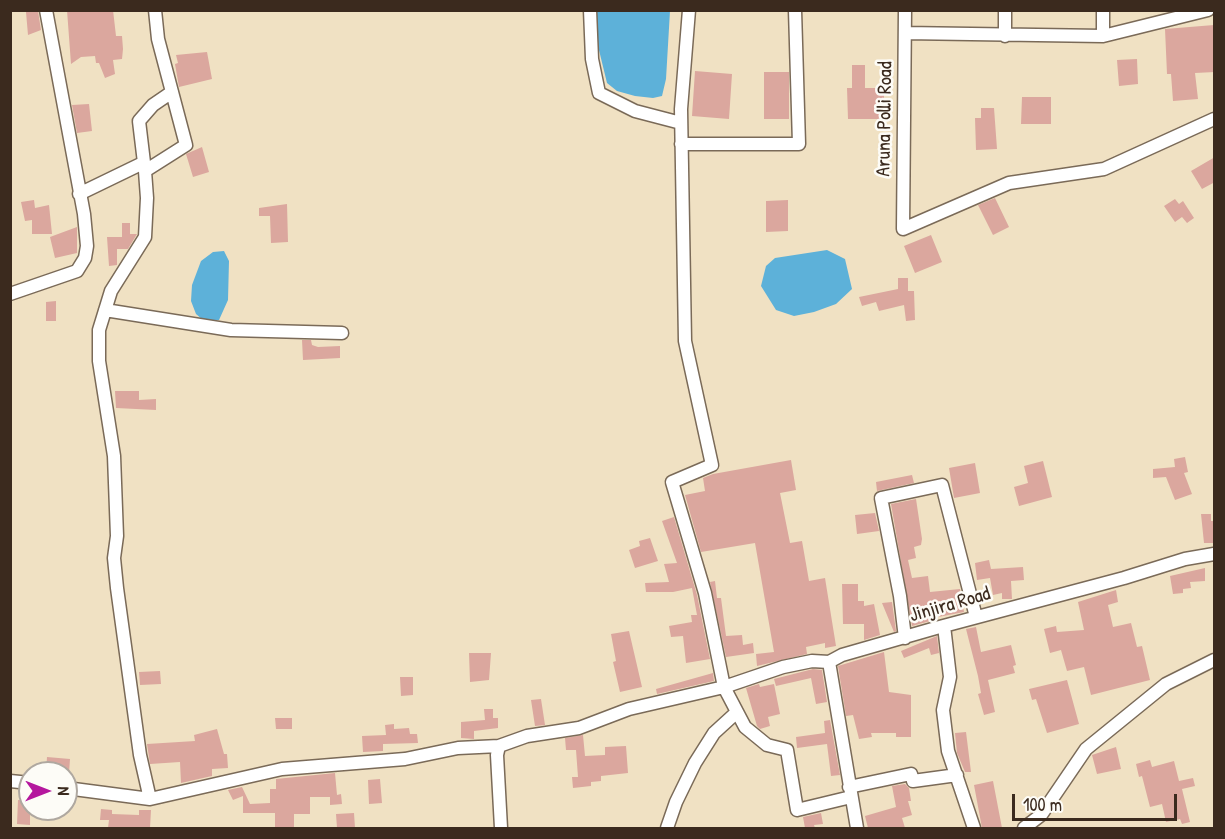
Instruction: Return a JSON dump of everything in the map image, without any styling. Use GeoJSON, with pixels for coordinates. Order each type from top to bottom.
{"type":"FeatureCollection","features":[{"type":"Feature","properties":{"kind":"street"},"geometry":{"type":"LineString","coordinates":[[10,294],[77,271],[85,258],[87,246],[46,10]]}},
{"type":"Feature","properties":{"kind":"street"},"geometry":{"type":"LineString","coordinates":[[79,194],[144,167],[186,145],[158,39],[154,10]]}},
{"type":"Feature","properties":{"kind":"street"},"geometry":{"type":"LineString","coordinates":[[590,10],[591,59],[599,93],[635,111],[681,123]]}},
{"type":"Feature","properties":{"kind":"street"},"geometry":{"type":"LineString","coordinates":[[689,10],[681,123],[685,341],[712,465],[672,482],[705,593],[724,687],[745,727],[767,746],[787,750],[797,810],[911,774],[913,781],[957,775]]}},
{"type":"Feature","properties":{"kind":"street"},"geometry":{"type":"LineString","coordinates":[[681,144],[799,144],[795,10]]}},
{"type":"Feature","properties":{"kind":"street","name":"Aruna Polli Road"},"geometry":{"type":"LineString","coordinates":[[905,10],[903,229],[1009,183],[1104,169],[1215,119]]}},
{"type":"Feature","properties":{"kind":"street"},"geometry":{"type":"LineString","coordinates":[[1005,10],[1005,36]]}},
{"type":"Feature","properties":{"kind":"street"},"geometry":{"type":"LineString","coordinates":[[1103,10],[1103,36]]}},
{"type":"Feature","properties":{"kind":"street"},"geometry":{"type":"LineString","coordinates":[[905,33],[1103,36],[1208,11],[1215,21]]}},
{"type":"Feature","properties":{"kind":"street"},"geometry":{"type":"LineString","coordinates":[[78,790],[150,799],[140,755],[115,568],[117,536],[114,456],[99,361],[99,330],[111,291],[145,237],[147,198],[139,121],[153,105],[172,92]]}},
{"type":"Feature","properties":{"kind":"street"},"geometry":{"type":"LineString","coordinates":[[105,310],[231,330],[342,333]]}},
{"type":"Feature","properties":{"kind":"street"},"geometry":{"type":"LineString","coordinates":[[905,638],[900,596],[881,498],[942,485],[976,617]]}},
{"type":"Feature","properties":{"kind":"street","name":"Jinjira Road"},"geometry":{"type":"LineString","coordinates":[[150,799],[282,769],[394,760],[458,748],[499,746],[526,736],[579,728],[629,708],[724,687],[783,667],[812,661],[829,662],[842,655],[976,617],[1124,578],[1185,559],[1215,554]]}},
{"type":"Feature","properties":{"kind":"street"},"geometry":{"type":"LineString","coordinates":[[944,626],[950,677],[943,710],[948,751],[974,828]]}},
{"type":"Feature","properties":{"kind":"street"},"geometry":{"type":"LineString","coordinates":[[1024,828],[1041,815],[1086,749],[1166,684],[1215,660]]}},
{"type":"Feature","properties":{"kind":"street"},"geometry":{"type":"LineString","coordinates":[[829,662],[857,828]]}},
{"type":"Feature","properties":{"kind":"street"},"geometry":{"type":"LineString","coordinates":[[667,828],[676,802],[695,763],[714,733],[737,711]]}},
{"type":"Feature","properties":{"kind":"street"},"geometry":{"type":"LineString","coordinates":[[499,746],[497,754],[501,828]]}},
{"type":"Feature","properties":{"kind":"water"},"geometry":{"type":"Polygon","coordinates":[[[596,10],[670,11],[666,79],[662,96],[653,98],[635,96],[617,91],[607,83],[598,46],[596,10]]]}},
{"type":"Feature","properties":{"kind":"water"},"geometry":{"type":"Polygon","coordinates":[[[827,250],[845,259],[852,289],[836,304],[814,312],[794,316],[776,310],[761,286],[766,266],[775,258],[827,250]]]}},
{"type":"Feature","properties":{"kind":"water"},"geometry":{"type":"Polygon","coordinates":[[[224,251],[229,261],[228,300],[219,320],[203,320],[196,314],[191,301],[192,285],[201,261],[213,252],[224,251]]]}},
{"type":"Feature","properties":{"kind":"building"},"geometry":{"type":"Polygon","coordinates":[[[67,10],[113,10],[116,36],[122,36],[123,49],[122,59],[113,60],[115,74],[105,78],[99,63],[96,63],[95,56],[81,57],[71,64],[67,10]]]}},
{"type":"Feature","properties":{"kind":"building"},"geometry":{"type":"Polygon","coordinates":[[[38,11],[41,30],[28,35],[26,12],[38,11]]]}},
{"type":"Feature","properties":{"kind":"building"},"geometry":{"type":"Polygon","coordinates":[[[1214,25],[1215,72],[1195,73],[1198,99],[1173,101],[1171,74],[1167,74],[1165,29],[1214,25]]]}},
{"type":"Feature","properties":{"kind":"building"},"geometry":{"type":"Polygon","coordinates":[[[207,52],[212,79],[179,87],[175,64],[178,63],[176,55],[207,52]]]}},
{"type":"Feature","properties":{"kind":"building"},"geometry":{"type":"Polygon","coordinates":[[[1137,59],[1138,84],[1119,86],[1117,60],[1137,59]]]}},
{"type":"Feature","properties":{"kind":"building"},"geometry":{"type":"Polygon","coordinates":[[[852,65],[865,65],[865,88],[884,88],[884,119],[848,119],[847,88],[852,88],[852,65]]]}},
{"type":"Feature","properties":{"kind":"building"},"geometry":{"type":"Polygon","coordinates":[[[695,71],[732,74],[729,119],[692,116],[695,71]]]}},
{"type":"Feature","properties":{"kind":"building"},"geometry":{"type":"Polygon","coordinates":[[[764,72],[789,72],[789,119],[764,119],[764,72]]]}},
{"type":"Feature","properties":{"kind":"building"},"geometry":{"type":"Polygon","coordinates":[[[1022,97],[1051,97],[1051,124],[1021,124],[1022,97]]]}},
{"type":"Feature","properties":{"kind":"building"},"geometry":{"type":"Polygon","coordinates":[[[89,104],[92,131],[77,133],[72,105],[89,104]]]}},
{"type":"Feature","properties":{"kind":"building"},"geometry":{"type":"Polygon","coordinates":[[[981,108],[994,108],[997,149],[976,150],[975,118],[981,118],[981,108]]]}},
{"type":"Feature","properties":{"kind":"building"},"geometry":{"type":"Polygon","coordinates":[[[202,147],[209,172],[193,177],[186,154],[202,147]]]}},
{"type":"Feature","properties":{"kind":"building"},"geometry":{"type":"Polygon","coordinates":[[[1215,157],[1215,182],[1202,189],[1191,171],[1215,157]]]}},
{"type":"Feature","properties":{"kind":"building"},"geometry":{"type":"Polygon","coordinates":[[[995,198],[1009,227],[993,235],[978,205],[995,198]]]}},
{"type":"Feature","properties":{"kind":"building"},"geometry":{"type":"Polygon","coordinates":[[[1175,199],[1179,204],[1183,201],[1194,218],[1187,223],[1182,217],[1175,222],[1164,206],[1175,199]]]}},
{"type":"Feature","properties":{"kind":"building"},"geometry":{"type":"Polygon","coordinates":[[[34,200],[35,208],[49,205],[52,234],[32,234],[32,220],[25,221],[21,202],[34,200]]]}},
{"type":"Feature","properties":{"kind":"building"},"geometry":{"type":"Polygon","coordinates":[[[788,200],[788,231],[766,232],[766,201],[788,200]]]}},
{"type":"Feature","properties":{"kind":"building"},"geometry":{"type":"Polygon","coordinates":[[[287,204],[288,242],[271,243],[270,216],[259,216],[259,208],[287,204]]]}},
{"type":"Feature","properties":{"kind":"building"},"geometry":{"type":"Polygon","coordinates":[[[122,223],[130,223],[130,234],[137,234],[128,249],[117,249],[117,265],[109,266],[107,237],[122,237],[122,223]]]}},
{"type":"Feature","properties":{"kind":"building"},"geometry":{"type":"Polygon","coordinates":[[[77,227],[77,253],[55,258],[50,237],[77,227]]]}},
{"type":"Feature","properties":{"kind":"building"},"geometry":{"type":"Polygon","coordinates":[[[931,235],[942,262],[915,273],[904,246],[931,235]]]}},
{"type":"Feature","properties":{"kind":"building"},"geometry":{"type":"Polygon","coordinates":[[[898,278],[908,278],[908,291],[914,291],[915,320],[906,321],[904,305],[879,311],[876,302],[862,306],[859,297],[898,289],[898,278]]]}},
{"type":"Feature","properties":{"kind":"building"},"geometry":{"type":"Polygon","coordinates":[[[56,301],[56,321],[46,321],[46,302],[56,301]]]}},
{"type":"Feature","properties":{"kind":"building"},"geometry":{"type":"Polygon","coordinates":[[[302,340],[311,340],[312,345],[318,347],[340,346],[340,358],[303,360],[302,340]]]}},
{"type":"Feature","properties":{"kind":"building"},"geometry":{"type":"Polygon","coordinates":[[[115,391],[139,391],[139,400],[156,399],[156,410],[116,408],[115,391]]]}},
{"type":"Feature","properties":{"kind":"building"},"geometry":{"type":"Polygon","coordinates":[[[1185,457],[1188,472],[1184,473],[1192,494],[1175,500],[1166,477],[1153,478],[1153,469],[1175,467],[1174,459],[1185,457]]]}},
{"type":"Feature","properties":{"kind":"building"},"geometry":{"type":"Polygon","coordinates":[[[791,460],[796,490],[780,493],[790,543],[802,541],[809,581],[825,578],[836,646],[825,648],[825,643],[806,647],[807,654],[757,666],[756,654],[774,652],[755,543],[701,552],[685,495],[705,491],[703,478],[713,474],[791,460]]]}},
{"type":"Feature","properties":{"kind":"building"},"geometry":{"type":"Polygon","coordinates":[[[1043,461],[1052,497],[1019,506],[1014,487],[1028,483],[1024,466],[1043,461]]]}},
{"type":"Feature","properties":{"kind":"building"},"geometry":{"type":"Polygon","coordinates":[[[975,463],[980,493],[954,498],[949,468],[975,463]]]}},
{"type":"Feature","properties":{"kind":"building"},"geometry":{"type":"Polygon","coordinates":[[[912,475],[914,483],[877,491],[876,482],[912,475]]]}},
{"type":"Feature","properties":{"kind":"building"},"geometry":{"type":"Polygon","coordinates":[[[916,499],[922,539],[921,545],[914,547],[916,558],[908,560],[912,578],[928,576],[930,592],[960,589],[964,612],[933,618],[934,620],[912,626],[891,504],[916,499]]]}},
{"type":"Feature","properties":{"kind":"building"},"geometry":{"type":"Polygon","coordinates":[[[875,513],[879,531],[857,534],[855,515],[875,513]]]}},
{"type":"Feature","properties":{"kind":"building"},"geometry":{"type":"Polygon","coordinates":[[[1201,514],[1211,514],[1211,521],[1215,521],[1215,543],[1204,543],[1201,514]]]}},
{"type":"Feature","properties":{"kind":"building"},"geometry":{"type":"Polygon","coordinates":[[[674,517],[697,595],[710,659],[686,663],[683,636],[671,637],[669,626],[692,622],[691,615],[697,615],[692,588],[673,592],[646,592],[645,583],[669,582],[664,564],[677,563],[662,521],[674,517]]]}},
{"type":"Feature","properties":{"kind":"building"},"geometry":{"type":"Polygon","coordinates":[[[650,538],[658,561],[635,568],[629,550],[640,546],[639,541],[650,538]]]}},
{"type":"Feature","properties":{"kind":"building"},"geometry":{"type":"Polygon","coordinates":[[[989,560],[991,569],[1023,567],[1024,580],[1011,581],[1012,599],[1002,599],[1002,593],[993,595],[990,578],[977,580],[975,563],[989,560]]]}},
{"type":"Feature","properties":{"kind":"building"},"geometry":{"type":"Polygon","coordinates":[[[1205,568],[1205,581],[1190,582],[1191,588],[1183,589],[1183,593],[1173,594],[1170,576],[1205,568]]]}},
{"type":"Feature","properties":{"kind":"building"},"geometry":{"type":"Polygon","coordinates":[[[715,581],[717,598],[721,598],[726,636],[742,635],[743,645],[753,643],[754,653],[726,657],[710,582],[715,581]]]}},
{"type":"Feature","properties":{"kind":"building"},"geometry":{"type":"Polygon","coordinates":[[[842,584],[858,584],[858,601],[864,601],[864,606],[874,604],[880,635],[864,640],[864,624],[843,624],[842,584]]]}},
{"type":"Feature","properties":{"kind":"building"},"geometry":{"type":"Polygon","coordinates":[[[1116,590],[1118,602],[1108,605],[1113,627],[1131,623],[1137,647],[1142,646],[1150,680],[1091,695],[1084,667],[1067,671],[1061,650],[1050,653],[1044,629],[1056,626],[1057,632],[1084,630],[1078,602],[1116,590]]]}},
{"type":"Feature","properties":{"kind":"building"},"geometry":{"type":"Polygon","coordinates":[[[892,602],[896,631],[894,632],[882,603],[892,602]]]}},
{"type":"Feature","properties":{"kind":"building"},"geometry":{"type":"Polygon","coordinates":[[[976,627],[981,652],[1011,645],[1016,665],[1013,666],[1015,673],[988,680],[995,712],[984,715],[978,694],[981,693],[978,676],[966,629],[976,627]]]}},
{"type":"Feature","properties":{"kind":"building"},"geometry":{"type":"Polygon","coordinates":[[[629,631],[642,687],[620,692],[613,662],[616,661],[611,634],[629,631]]]}},
{"type":"Feature","properties":{"kind":"building"},"geometry":{"type":"Polygon","coordinates":[[[937,636],[939,653],[931,655],[929,648],[904,658],[901,651],[937,636]]]}},
{"type":"Feature","properties":{"kind":"building"},"geometry":{"type":"Polygon","coordinates":[[[884,652],[889,692],[911,695],[911,737],[896,737],[896,733],[871,733],[872,737],[859,739],[853,715],[846,716],[838,666],[884,652]]]}},
{"type":"Feature","properties":{"kind":"building"},"geometry":{"type":"Polygon","coordinates":[[[469,653],[491,653],[489,680],[470,682],[469,653]]]}},
{"type":"Feature","properties":{"kind":"building"},"geometry":{"type":"Polygon","coordinates":[[[813,669],[822,670],[827,702],[816,704],[811,678],[776,686],[774,679],[813,669]]]}},
{"type":"Feature","properties":{"kind":"building"},"geometry":{"type":"Polygon","coordinates":[[[160,671],[161,684],[140,685],[139,672],[160,671]]]}},
{"type":"Feature","properties":{"kind":"building"},"geometry":{"type":"Polygon","coordinates":[[[713,673],[714,681],[657,694],[656,689],[713,673]]]}},
{"type":"Feature","properties":{"kind":"building"},"geometry":{"type":"Polygon","coordinates":[[[400,677],[413,677],[413,695],[401,696],[400,677]]]}},
{"type":"Feature","properties":{"kind":"building"},"geometry":{"type":"Polygon","coordinates":[[[1067,680],[1079,724],[1047,733],[1036,699],[1032,700],[1029,689],[1067,680]]]}},
{"type":"Feature","properties":{"kind":"building"},"geometry":{"type":"Polygon","coordinates":[[[759,684],[760,687],[774,684],[780,714],[768,717],[770,726],[760,729],[757,726],[746,688],[759,684]]]}},
{"type":"Feature","properties":{"kind":"building"},"geometry":{"type":"Polygon","coordinates":[[[541,699],[545,725],[535,726],[531,700],[541,699]]]}},
{"type":"Feature","properties":{"kind":"building"},"geometry":{"type":"Polygon","coordinates":[[[484,709],[493,709],[493,718],[498,718],[498,728],[474,731],[474,739],[461,738],[461,722],[485,720],[484,709]]]}},
{"type":"Feature","properties":{"kind":"building"},"geometry":{"type":"Polygon","coordinates":[[[275,718],[292,718],[292,729],[276,729],[275,718]]]}},
{"type":"Feature","properties":{"kind":"building"},"geometry":{"type":"Polygon","coordinates":[[[830,720],[840,775],[831,776],[827,744],[797,748],[796,737],[825,733],[824,721],[830,720]]]}},
{"type":"Feature","properties":{"kind":"building"},"geometry":{"type":"Polygon","coordinates":[[[394,724],[394,729],[409,728],[410,734],[417,734],[418,743],[383,744],[383,751],[363,752],[362,736],[386,735],[385,725],[394,724]]]}},
{"type":"Feature","properties":{"kind":"building"},"geometry":{"type":"Polygon","coordinates":[[[217,729],[224,754],[227,754],[228,768],[212,769],[212,776],[181,783],[180,762],[150,764],[147,744],[195,741],[194,735],[217,729]]]}},
{"type":"Feature","properties":{"kind":"building"},"geometry":{"type":"Polygon","coordinates":[[[966,732],[971,772],[965,772],[957,753],[955,733],[966,732]]]}},
{"type":"Feature","properties":{"kind":"building"},"geometry":{"type":"Polygon","coordinates":[[[583,735],[585,756],[605,755],[605,747],[626,746],[628,773],[601,776],[601,781],[591,782],[591,786],[573,788],[572,777],[578,777],[576,750],[566,750],[565,738],[583,735]]]}},
{"type":"Feature","properties":{"kind":"building"},"geometry":{"type":"Polygon","coordinates":[[[1116,747],[1121,769],[1097,774],[1092,755],[1116,747]]]}},
{"type":"Feature","properties":{"kind":"building"},"geometry":{"type":"Polygon","coordinates":[[[47,757],[70,759],[70,761],[47,761],[47,757]]]}},
{"type":"Feature","properties":{"kind":"building"},"geometry":{"type":"Polygon","coordinates":[[[1150,760],[1152,767],[1174,761],[1179,781],[1193,778],[1195,786],[1182,789],[1190,822],[1182,824],[1180,819],[1166,822],[1162,804],[1150,807],[1142,776],[1139,777],[1136,764],[1150,760]]]}},
{"type":"Feature","properties":{"kind":"building"},"geometry":{"type":"Polygon","coordinates":[[[335,773],[337,795],[341,794],[342,804],[330,805],[330,797],[310,797],[310,814],[294,814],[294,828],[275,828],[275,813],[243,813],[243,796],[233,800],[228,790],[242,787],[250,804],[270,803],[270,789],[276,789],[276,779],[335,773]]]}},
{"type":"Feature","properties":{"kind":"building"},"geometry":{"type":"Polygon","coordinates":[[[380,779],[382,803],[369,804],[368,780],[380,779]]]}},
{"type":"Feature","properties":{"kind":"building"},"geometry":{"type":"Polygon","coordinates":[[[993,781],[1002,828],[982,828],[974,785],[993,781]]]}},
{"type":"Feature","properties":{"kind":"building"},"geometry":{"type":"Polygon","coordinates":[[[905,784],[909,788],[911,801],[908,801],[912,815],[902,818],[905,828],[868,828],[865,816],[896,807],[892,786],[905,784]]]}},
{"type":"Feature","properties":{"kind":"building"},"geometry":{"type":"Polygon","coordinates":[[[18,800],[18,821],[30,821],[30,825],[17,824],[18,800]]]}},
{"type":"Feature","properties":{"kind":"building"},"geometry":{"type":"Polygon","coordinates":[[[101,809],[112,810],[112,814],[139,815],[139,810],[151,810],[150,828],[108,828],[109,820],[100,820],[101,809]]]}},
{"type":"Feature","properties":{"kind":"building"},"geometry":{"type":"Polygon","coordinates":[[[354,813],[355,828],[337,828],[336,814],[354,813]]]}},
{"type":"Feature","properties":{"kind":"building"},"geometry":{"type":"Polygon","coordinates":[[[821,813],[823,824],[814,825],[815,828],[805,828],[803,817],[821,813]]]}}]}
